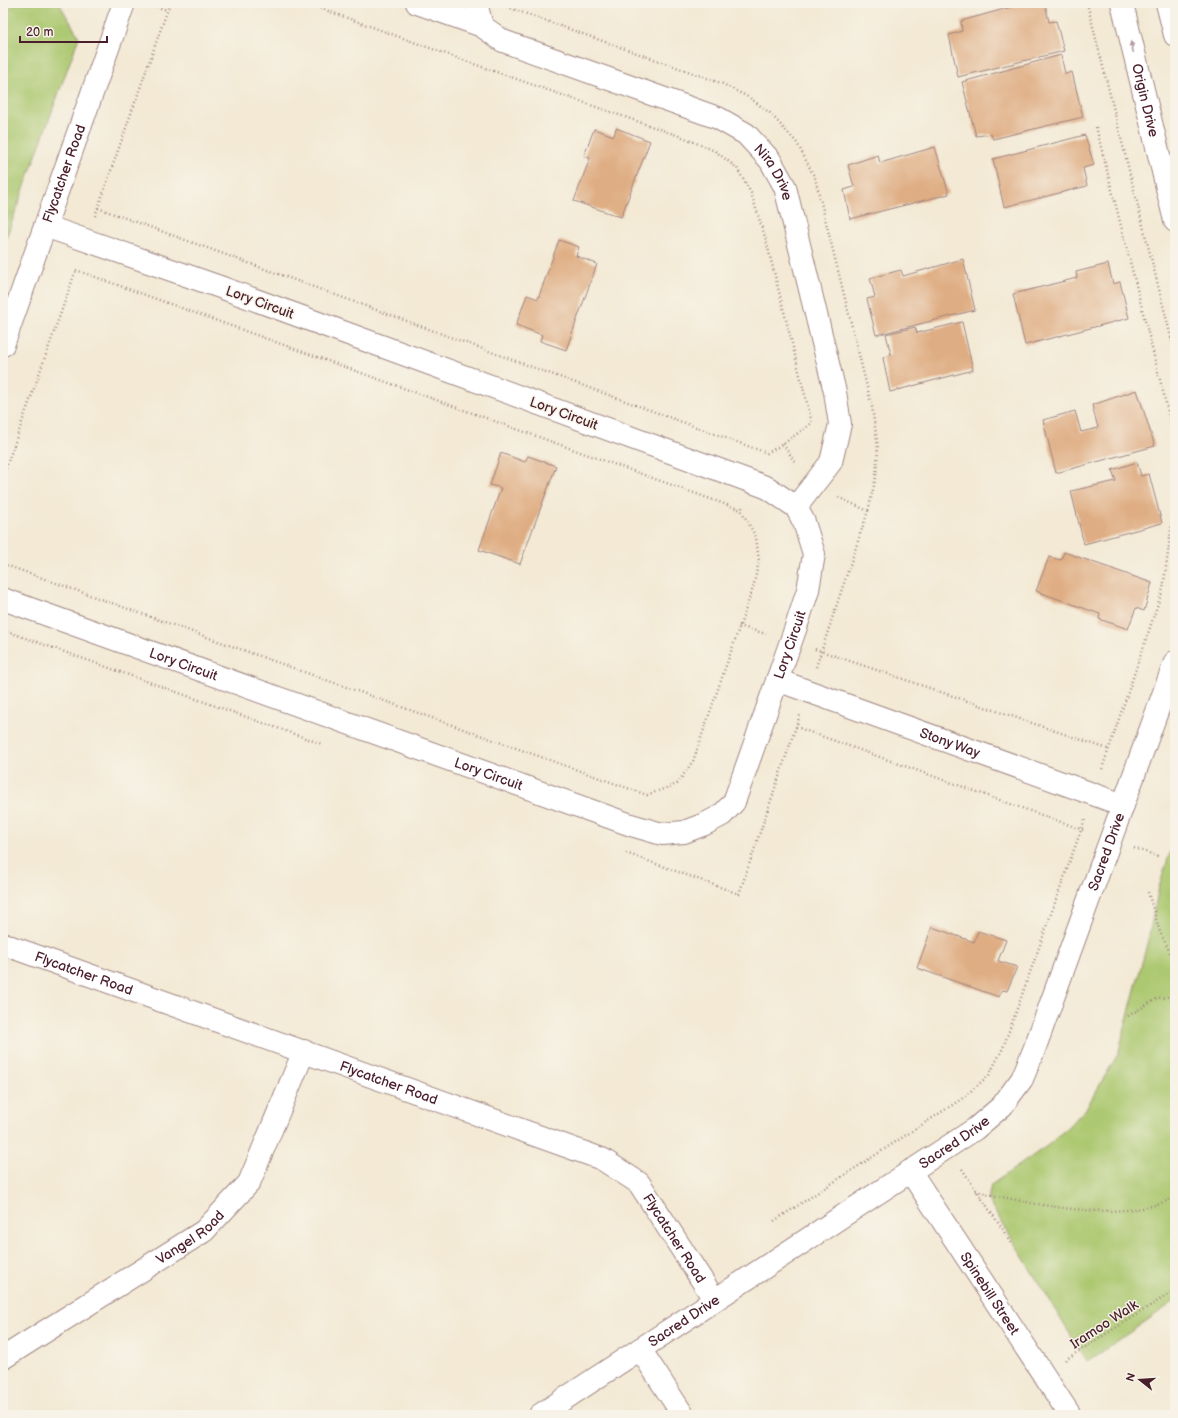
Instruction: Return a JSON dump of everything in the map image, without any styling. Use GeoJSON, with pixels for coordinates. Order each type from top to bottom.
{"type":"FeatureCollection","features":[{"type":"Feature","properties":{"kind":"street","name":"Flycatcher Road"},"geometry":{"type":"LineString","coordinates":[[3,345],[124,3]]}},
{"type":"Feature","properties":{"kind":"street"},"geometry":{"type":"LineString","coordinates":[[417,3],[482,26]]}},
{"type":"Feature","properties":{"kind":"street"},"geometry":{"type":"LineString","coordinates":[[476,3],[482,26]]}},
{"type":"Feature","properties":{"kind":"street","name":"Origin Drive"},"geometry":{"type":"LineString","coordinates":[[1122,3],[1168,162],[1175,221]]}},
{"type":"Feature","properties":{"kind":"street"},"geometry":{"type":"LineString","coordinates":[[1167,3],[1175,35]]}},
{"type":"Feature","properties":{"kind":"street","name":"Nira Drive"},"geometry":{"type":"LineString","coordinates":[[482,26],[503,42],[718,118],[746,134],[770,160],[785,187],[835,392],[840,424],[831,462],[796,507]]}},
{"type":"Feature","properties":{"kind":"street","name":"Lory Circuit"},"geometry":{"type":"LineString","coordinates":[[3,599],[631,826],[662,834],[684,832],[705,824],[722,815],[734,802],[808,590],[814,554],[804,522],[796,507],[768,488],[755,482],[235,293],[45,226]]}},
{"type":"Feature","properties":{"kind":"street","name":"Sacred Drive"},"geometry":{"type":"LineString","coordinates":[[540,1415],[714,1299],[975,1129],[1002,1106],[1022,1079],[1037,1042],[1175,662]]}},
{"type":"Feature","properties":{"kind":"street","name":"Stony Way"},"geometry":{"type":"LineString","coordinates":[[777,680],[1122,805]]}},
{"type":"Feature","properties":{"kind":"street","name":"Sacred Drive"},"geometry":{"type":"LineString","coordinates":[[1161,700],[1175,682]]}},
{"type":"Feature","properties":{"kind":"street","name":"Flycatcher Road"},"geometry":{"type":"LineString","coordinates":[[3,944],[602,1159],[639,1183],[714,1299]]}},
{"type":"Feature","properties":{"kind":"street","name":"Vangel Road"},"geometry":{"type":"LineString","coordinates":[[3,1358],[204,1231],[249,1183],[304,1051]]}},
{"type":"Feature","properties":{"kind":"street","name":"Spinebill Street"},"geometry":{"type":"LineString","coordinates":[[910,1171],[1070,1415]]}},
{"type":"Feature","properties":{"kind":"street"},"geometry":{"type":"LineString","coordinates":[[640,1349],[683,1415]]}},
{"type":"Feature","properties":{"kind":"path"},"geometry":{"type":"LineString","coordinates":[[145,3],[167,10]]}},
{"type":"Feature","properties":{"kind":"path"},"geometry":{"type":"LineString","coordinates":[[170,3],[98,208],[767,453]]}},
{"type":"Feature","properties":{"kind":"path"},"geometry":{"type":"LineString","coordinates":[[306,3],[685,138],[715,151],[737,168],[751,193],[766,240],[812,423],[783,444],[767,453],[741,510]]}},
{"type":"Feature","properties":{"kind":"path"},"geometry":{"type":"LineString","coordinates":[[1087,3],[1175,353]]}},
{"type":"Feature","properties":{"kind":"path"},"geometry":{"type":"LineString","coordinates":[[1096,127],[1175,439]]}},
{"type":"Feature","properties":{"kind":"path"},"geometry":{"type":"LineString","coordinates":[[3,476],[76,270],[741,510],[756,536],[758,561],[753,588],[693,761],[677,784],[646,795],[3,564]]}},
{"type":"Feature","properties":{"kind":"path"},"geometry":{"type":"LineString","coordinates":[[774,1221],[962,1098],[989,1075],[1003,1048],[1081,830],[1163,590],[1175,501]]}},
{"type":"Feature","properties":{"kind":"path"},"geometry":{"type":"LineString","coordinates":[[821,651],[1108,749]]}},
{"type":"Feature","properties":{"kind":"path"},"geometry":{"type":"LineString","coordinates":[[739,894],[808,691]]}},
{"type":"Feature","properties":{"kind":"path"},"geometry":{"type":"LineString","coordinates":[[796,727],[1160,857]]}},
{"type":"Feature","properties":{"kind":"path"},"geometry":{"type":"LineString","coordinates":[[1148,892],[1160,932],[1175,963]]}},
{"type":"Feature","properties":{"kind":"path"},"geometry":{"type":"LineString","coordinates":[[1128,1016],[1158,998],[1175,996]]}},
{"type":"Feature","properties":{"kind":"path"},"geometry":{"type":"LineString","coordinates":[[930,1119],[1013,1245]]}},
{"type":"Feature","properties":{"kind":"path"},"geometry":{"type":"LineString","coordinates":[[976,1191],[1025,1203],[1091,1210],[1127,1210],[1146,1208],[1175,1197]]}},
{"type":"Feature","properties":{"kind":"path","name":"Iramoo Walk"},"geometry":{"type":"LineString","coordinates":[[1043,1374],[1175,1290]]}},
{"type":"Feature","properties":{"kind":"green space"},"geometry":{"type":"Polygon","coordinates":[[[18,3],[59,3],[79,37],[3,246],[3,11],[18,3]]]}},
{"type":"Feature","properties":{"kind":"green space"},"geometry":{"type":"Polygon","coordinates":[[[1175,837],[1175,1301],[1087,1362],[988,1200],[991,1185],[1051,1143],[1085,1110],[1118,1054],[1148,940],[1159,887],[1175,837]]]}},
{"type":"Feature","properties":{"kind":"building"},"geometry":{"type":"Polygon","coordinates":[[[956,3],[972,3],[973,4],[957,7],[956,3]]]}},
{"type":"Feature","properties":{"kind":"building"},"geometry":{"type":"Polygon","coordinates":[[[1026,3],[1045,3],[1049,22],[1056,21],[1064,51],[958,77],[949,35],[962,31],[961,21],[1026,3]]]}},
{"type":"Feature","properties":{"kind":"building"},"geometry":{"type":"Polygon","coordinates":[[[1061,55],[1065,74],[1072,72],[1083,117],[993,139],[991,134],[976,136],[962,82],[1061,55]]]}},
{"type":"Feature","properties":{"kind":"building"},"geometry":{"type":"Polygon","coordinates":[[[616,128],[650,141],[621,217],[574,201],[590,158],[584,156],[594,129],[614,136],[616,128]]]}},
{"type":"Feature","properties":{"kind":"building"},"geometry":{"type":"Polygon","coordinates":[[[1085,135],[1094,165],[1083,168],[1087,186],[1004,207],[993,159],[1085,135]]]}},
{"type":"Feature","properties":{"kind":"building"},"geometry":{"type":"Polygon","coordinates":[[[935,147],[949,194],[850,219],[844,190],[854,187],[848,165],[878,155],[880,163],[935,147]]]}},
{"type":"Feature","properties":{"kind":"building"},"geometry":{"type":"Polygon","coordinates":[[[559,240],[579,247],[576,256],[597,264],[566,350],[540,341],[542,335],[516,325],[527,295],[538,299],[559,240]]]}},
{"type":"Feature","properties":{"kind":"building"},"geometry":{"type":"Polygon","coordinates":[[[963,259],[975,310],[876,335],[867,299],[875,297],[870,278],[901,270],[903,276],[963,259]]]}},
{"type":"Feature","properties":{"kind":"building"},"geometry":{"type":"Polygon","coordinates":[[[1108,264],[1113,284],[1120,282],[1129,318],[1025,345],[1013,294],[1077,278],[1076,272],[1108,264]]]}},
{"type":"Feature","properties":{"kind":"building"},"geometry":{"type":"Polygon","coordinates":[[[962,322],[973,370],[890,392],[883,358],[891,355],[886,334],[915,327],[917,333],[962,322]]]}},
{"type":"Feature","properties":{"kind":"building"},"geometry":{"type":"Polygon","coordinates":[[[1137,390],[1155,446],[1056,473],[1043,420],[1075,411],[1081,432],[1098,428],[1092,405],[1137,390]]]}},
{"type":"Feature","properties":{"kind":"building"},"geometry":{"type":"Polygon","coordinates":[[[501,453],[525,462],[528,456],[556,466],[520,564],[479,550],[501,488],[490,485],[501,453]]]}},
{"type":"Feature","properties":{"kind":"building"},"geometry":{"type":"Polygon","coordinates":[[[1137,462],[1141,476],[1149,474],[1162,523],[1084,544],[1071,491],[1116,481],[1112,470],[1137,462]]]}},
{"type":"Feature","properties":{"kind":"building"},"geometry":{"type":"Polygon","coordinates":[[[1064,552],[1152,583],[1144,611],[1136,608],[1128,629],[1099,619],[1100,614],[1036,591],[1049,557],[1061,560],[1064,552]]]}},
{"type":"Feature","properties":{"kind":"building"},"geometry":{"type":"Polygon","coordinates":[[[932,927],[974,942],[978,931],[1006,940],[998,961],[1017,967],[1007,991],[1002,990],[999,997],[917,968],[932,927]]]}}]}
